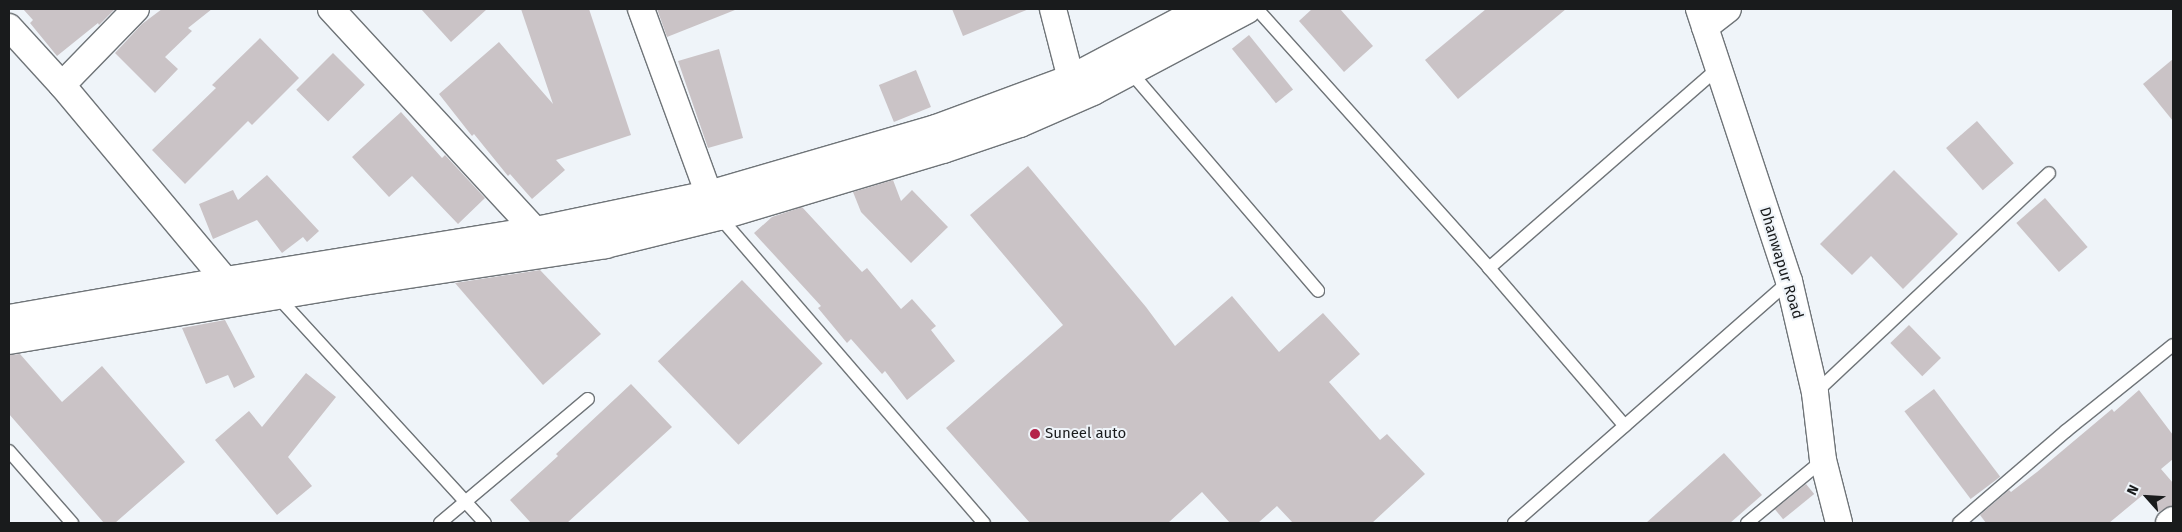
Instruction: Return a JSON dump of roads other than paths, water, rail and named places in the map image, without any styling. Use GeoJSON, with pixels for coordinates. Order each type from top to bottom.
{"type":"FeatureCollection","features":[{"type":"Feature","properties":{"kind":"street"},"geometry":{"type":"LineString","coordinates":[[62,85],[136,9]]}},
{"type":"Feature","properties":{"kind":"street"},"geometry":{"type":"LineString","coordinates":[[331,9],[541,242]]}},
{"type":"Feature","properties":{"kind":"street"},"geometry":{"type":"LineString","coordinates":[[641,9],[714,205]]}},
{"type":"Feature","properties":{"kind":"street"},"geometry":{"type":"LineString","coordinates":[[1053,9],[1071,79]]}},
{"type":"Feature","properties":{"kind":"street"},"geometry":{"type":"LineString","coordinates":[[9,340],[97,315],[229,292],[541,242],[605,244],[714,205],[939,139],[1056,108],[1204,9]]}},
{"type":"Feature","properties":{"kind":"street"},"geometry":{"type":"LineString","coordinates":[[939,139],[1071,79],[1124,63],[1247,9]]}},
{"type":"Feature","properties":{"kind":"street"},"geometry":{"type":"LineString","coordinates":[[1702,18],[1728,9]]}},
{"type":"Feature","properties":{"kind":"street","name":"Dhanwapur Road"},"geometry":{"type":"LineString","coordinates":[[1702,18],[1789,281],[1815,393],[1823,460],[1839,523]]}},
{"type":"Feature","properties":{"kind":"street"},"geometry":{"type":"LineString","coordinates":[[9,27],[62,85],[229,292],[276,295],[541,242]]}},
{"type":"Feature","properties":{"kind":"street"},"geometry":{"type":"LineString","coordinates":[[9,319],[97,315]]}},
{"type":"Feature","properties":{"kind":"street"},"geometry":{"type":"LineString","coordinates":[[2169,523],[2173,520]]}},
{"type":"Feature","properties":{"kind":"lane"},"geometry":{"type":"LineString","coordinates":[[1257,9],[1489,268],[1625,426]]}},
{"type":"Feature","properties":{"kind":"lane"},"geometry":{"type":"LineString","coordinates":[[1124,63],[1318,291]]}},
{"type":"Feature","properties":{"kind":"lane"},"geometry":{"type":"LineString","coordinates":[[1489,268],[1718,68]]}},
{"type":"Feature","properties":{"kind":"lane"},"geometry":{"type":"LineString","coordinates":[[1815,393],[2049,173]]}},
{"type":"Feature","properties":{"kind":"lane"},"geometry":{"type":"LineString","coordinates":[[714,205],[984,523]]}},
{"type":"Feature","properties":{"kind":"lane"},"geometry":{"type":"LineString","coordinates":[[1514,523],[1789,281]]}},
{"type":"Feature","properties":{"kind":"lane"},"geometry":{"type":"LineString","coordinates":[[276,295],[485,523]]}},
{"type":"Feature","properties":{"kind":"lane"},"geometry":{"type":"LineString","coordinates":[[1959,523],[2066,431],[2173,345]]}},
{"type":"Feature","properties":{"kind":"lane"},"geometry":{"type":"LineString","coordinates":[[440,523],[588,398]]}},
{"type":"Feature","properties":{"kind":"lane"},"geometry":{"type":"LineString","coordinates":[[9,451],[72,523]]}},
{"type":"Feature","properties":{"kind":"lane"},"geometry":{"type":"LineString","coordinates":[[1746,523],[1823,460]]}},
{"type":"Feature","properties":{"kind":"place","name":"Suneel auto"},"geometry":{"type":"Point","coordinates":[1035,434]}}]}
